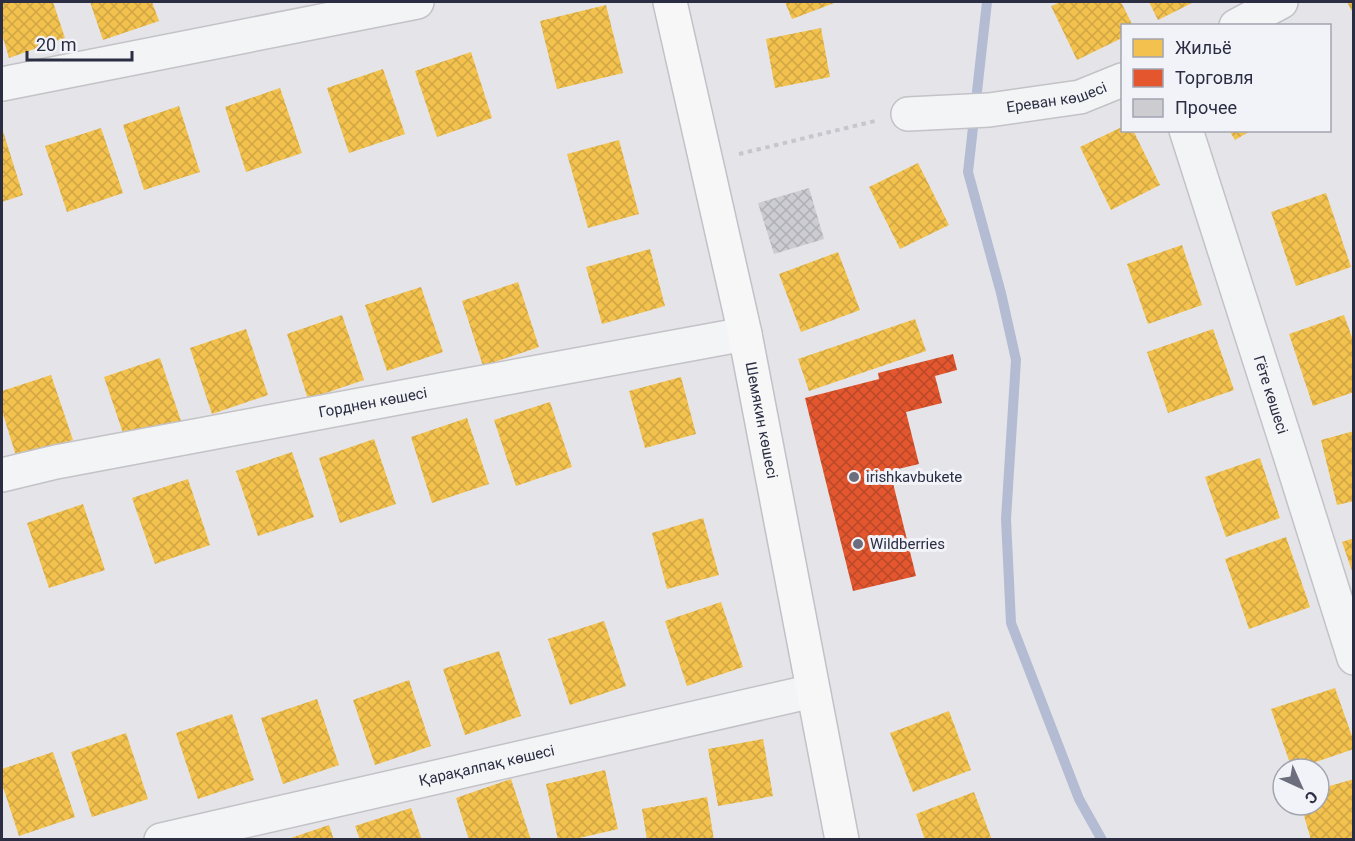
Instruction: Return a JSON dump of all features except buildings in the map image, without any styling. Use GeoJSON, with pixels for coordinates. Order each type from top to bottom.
{"type":"FeatureCollection","features":[{"type":"Feature","properties":{"kind":"main road","name":"Шемякин көшесі"},"geometry":{"type":"LineString","coordinates":[[670,2],[745,334],[842,840]]}},
{"type":"Feature","properties":{"kind":"street"},"geometry":{"type":"LineString","coordinates":[[2,84],[417,2]]}},
{"type":"Feature","properties":{"kind":"street"},"geometry":{"type":"LineString","coordinates":[[1240,24],[1281,2]]}},
{"type":"Feature","properties":{"kind":"street","name":"Ереван көшесі"},"geometry":{"type":"LineString","coordinates":[[908,114],[989,110],[1080,97],[1121,80]]}},
{"type":"Feature","properties":{"kind":"street","name":"Гёте көшесі"},"geometry":{"type":"LineString","coordinates":[[1187,132],[1280,421],[1353,658]]}},
{"type":"Feature","properties":{"kind":"street","name":"Горднен көшесі"},"geometry":{"type":"LineString","coordinates":[[2,475],[56,462],[745,334]]}},
{"type":"Feature","properties":{"kind":"street","name":"Қарақалпақ көшесі"},"geometry":{"type":"LineString","coordinates":[[160,840],[813,691]]}},
{"type":"Feature","properties":{"kind":"path"},"geometry":{"type":"LineString","coordinates":[[706,161],[908,114]]}},
{"type":"Feature","properties":{"kind":"waterway"},"geometry":{"type":"LineString","coordinates":[[987,2],[968,172],[1001,293],[1016,360],[1006,519],[1011,623],[1079,799],[1102,840]]}},
{"type":"Feature","properties":{"kind":"place","name":"irishkavbukete"},"geometry":{"type":"Point","coordinates":[854,477]}},
{"type":"Feature","properties":{"kind":"place","name":"Wildberries"},"geometry":{"type":"Point","coordinates":[858,544]}}]}
